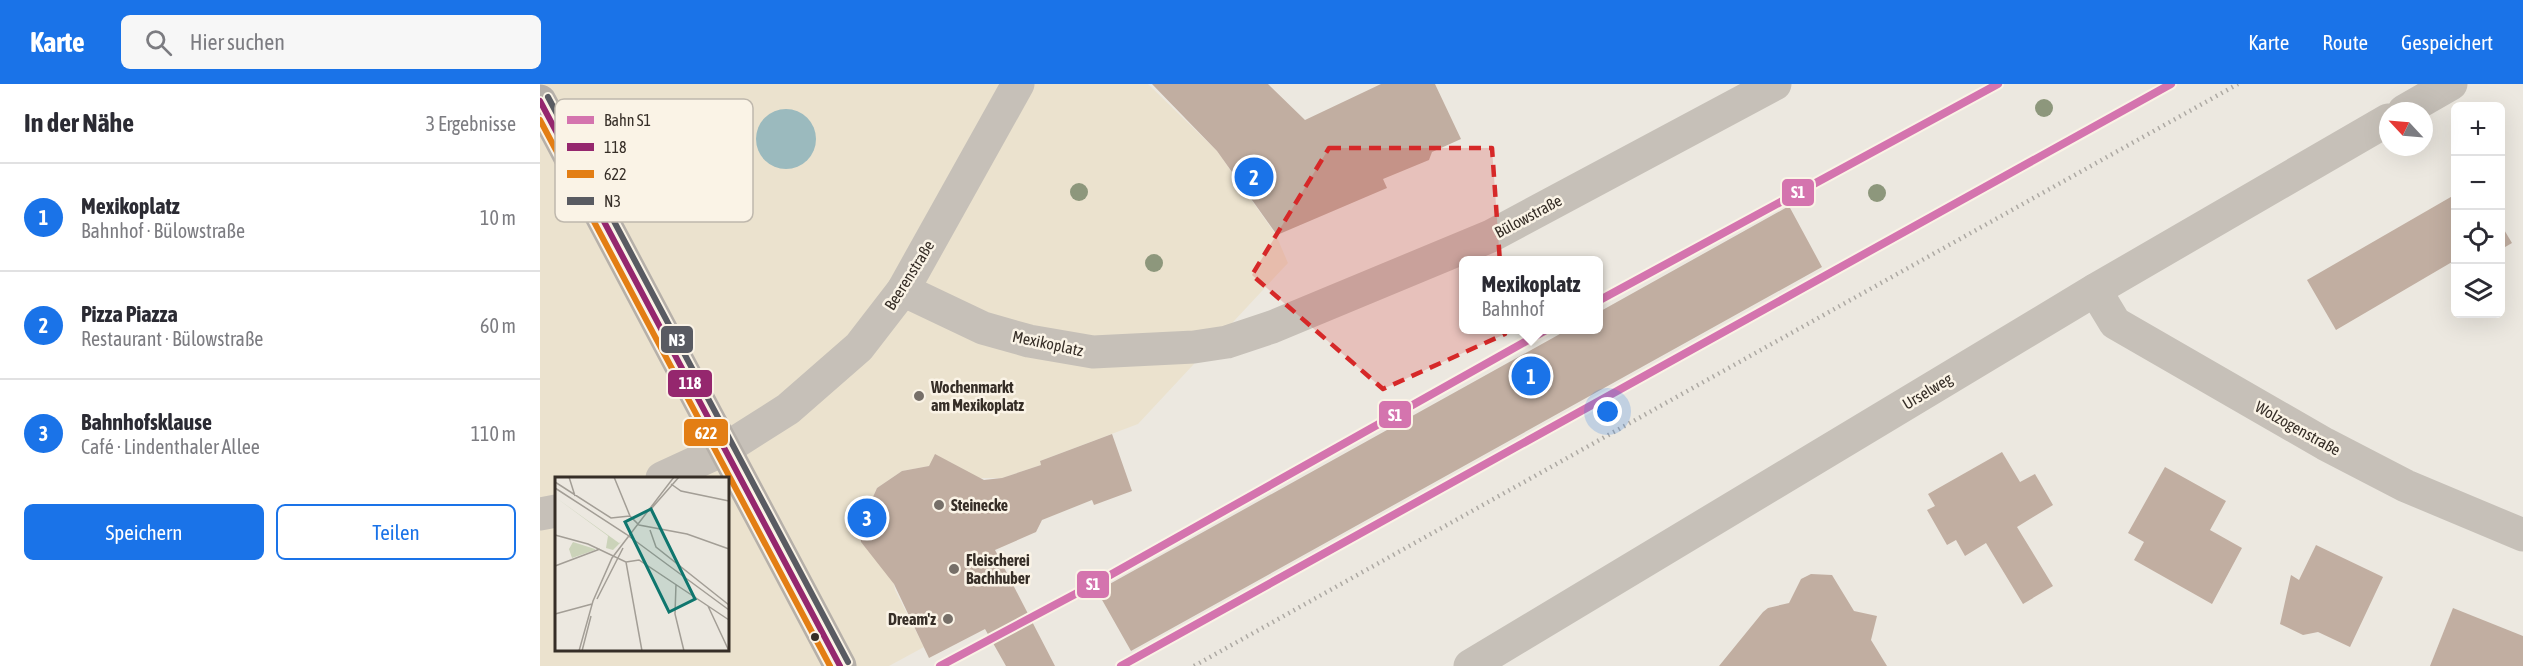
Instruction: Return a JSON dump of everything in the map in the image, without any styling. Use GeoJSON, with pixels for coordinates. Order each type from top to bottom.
{"type":"FeatureCollection","features":[{"type":"Feature","properties":{"kind":"main road"},"geometry":{"type":"LineString","coordinates":[[540,101],[555,129]]}},
{"type":"Feature","properties":{"kind":"main road"},"geometry":{"type":"LineString","coordinates":[[604,222],[840,666]]}},
{"type":"Feature","properties":{"kind":"street","name":"Beerenstraße"},"geometry":{"type":"LineString","coordinates":[[664,477],[725,449],[811,391],[859,346],[903,290],[1018,84]]}},
{"type":"Feature","properties":{"kind":"street","name":"Bülowstraße"},"geometry":{"type":"LineString","coordinates":[[1272,327],[1491,236],[1775,84]]}},
{"type":"Feature","properties":{"kind":"street"},"geometry":{"type":"LineString","coordinates":[[2420,102],[2451,84]]}},
{"type":"Feature","properties":{"kind":"street","name":"Urselweg"},"geometry":{"type":"LineString","coordinates":[[1470,666],[2095,290],[2379,125]]}},
{"type":"Feature","properties":{"kind":"street","name":"Mexikoplatz"},"geometry":{"type":"LineString","coordinates":[[903,290],[983,328],[1029,341],[1093,352],[1194,347],[1227,342],[1272,327]]}},
{"type":"Feature","properties":{"kind":"street","name":"Wolzogenstraße"},"geometry":{"type":"LineString","coordinates":[[2095,290],[2115,323],[2315,438],[2406,486],[2523,536]]}},
{"type":"Feature","properties":{"kind":"street"},"geometry":{"type":"LineString","coordinates":[[540,514],[555,511]]}},
{"type":"Feature","properties":{"kind":"highlighted area"},"geometry":{"type":"Polygon","coordinates":[[[1329,148],[1492,148],[1505,334],[1383,389],[1252,275],[1329,148]]]}},
{"type":"Feature","properties":{"kind":"shaded area"},"geometry":{"type":"Polygon","coordinates":[[[540,84],[1148,84],[1217,151],[1276,235],[1288,263],[1138,424],[1040,461],[1041,465],[1002,478],[968,478],[968,472],[948,461],[933,460],[929,466],[902,471],[877,488],[860,526],[861,542],[893,580],[895,590],[924,647],[889,666],[540,666],[540,84]]]}},
{"type":"Feature","properties":{"kind":"water"},"geometry":{"type":"Polygon","coordinates":[[[786,109],[803,114],[811,122],[816,139],[811,156],[803,164],[786,169],[769,164],[761,156],[756,139],[761,122],[769,114],[786,109]]]}},
{"type":"Feature","properties":{"kind":"building"},"geometry":{"type":"Polygon","coordinates":[[[1152,84],[1268,84],[1305,120],[1381,84],[1435,84],[1461,139],[1432,152],[1429,160],[1383,179],[1387,188],[1277,235],[1217,151],[1152,84]]]}},
{"type":"Feature","properties":{"kind":"building"},"geometry":{"type":"Polygon","coordinates":[[[2451,197],[2451,263],[2336,330],[2307,280],[2451,197]]]}},
{"type":"Feature","properties":{"kind":"building"},"geometry":{"type":"Polygon","coordinates":[[[1789,206],[1822,267],[1131,651],[1097,591],[1560,334],[1603,334],[1603,310],[1789,206]]]}},
{"type":"Feature","properties":{"kind":"building"},"geometry":{"type":"Polygon","coordinates":[[[2505,231],[2512,243],[2505,247],[2505,231]]]}},
{"type":"Feature","properties":{"kind":"building"},"geometry":{"type":"Polygon","coordinates":[[[1112,434],[1132,491],[1094,505],[1092,500],[1042,520],[1036,532],[995,550],[1055,666],[1006,666],[985,629],[929,658],[894,584],[861,542],[860,526],[877,488],[902,471],[929,466],[935,454],[984,480],[1002,478],[1041,465],[1040,461],[1112,434]]]}},
{"type":"Feature","properties":{"kind":"building"},"geometry":{"type":"Polygon","coordinates":[[[2002,452],[2020,482],[2035,474],[2053,505],[2017,527],[2053,586],[2023,604],[1986,543],[1965,556],[1956,540],[1947,545],[1927,510],[1935,506],[1928,494],[2002,452]]]}},
{"type":"Feature","properties":{"kind":"building"},"geometry":{"type":"Polygon","coordinates":[[[2165,467],[2226,501],[2210,530],[2242,548],[2212,604],[2134,560],[2144,542],[2128,533],[2165,467]]]}},
{"type":"Feature","properties":{"kind":"building"},"geometry":{"type":"Polygon","coordinates":[[[2316,545],[2383,577],[2350,647],[2318,632],[2303,635],[2280,624],[2291,575],[2299,580],[2316,545]]]}},
{"type":"Feature","properties":{"kind":"building"},"geometry":{"type":"Polygon","coordinates":[[[1811,574],[1832,575],[1854,611],[1877,616],[1871,640],[1887,666],[1719,666],[1763,612],[1768,608],[1789,603],[1801,579],[1811,574]]]}},
{"type":"Feature","properties":{"kind":"building"},"geometry":{"type":"Polygon","coordinates":[[[2453,608],[2523,636],[2523,666],[2430,666],[2453,608]]]}},
{"type":"Feature","properties":{"kind":"railway"},"geometry":{"type":"LineString","coordinates":[[1194,666],[2238,84]]}},
{"type":"Feature","properties":{"kind":"rail line","name":"S1"},"geometry":{"type":"LineString","coordinates":[[1603,298],[1998,84]]}},
{"type":"Feature","properties":{"kind":"rail line","name":"S1"},"geometry":{"type":"LineString","coordinates":[[1121,666],[2171,84]]}},
{"type":"Feature","properties":{"kind":"rail line","name":"S1"},"geometry":{"type":"LineString","coordinates":[[940,666],[1096,583],[1539,334]]}},
{"type":"Feature","properties":{"kind":"transit line","name":"N3"},"geometry":{"type":"LineString","coordinates":[[548,97],[555,110]]}},
{"type":"Feature","properties":{"kind":"transit line","name":"118"},"geometry":{"type":"LineString","coordinates":[[540,101],[555,129]]}},
{"type":"Feature","properties":{"kind":"transit line","name":"622"},"geometry":{"type":"LineString","coordinates":[[540,120],[555,148]]}},
{"type":"Feature","properties":{"kind":"transit line","name":"622"},"geometry":{"type":"LineString","coordinates":[[594,222],[830,666]]}},
{"type":"Feature","properties":{"kind":"transit line","name":"118"},"geometry":{"type":"LineString","coordinates":[[604,222],[840,666]]}},
{"type":"Feature","properties":{"kind":"transit line","name":"N3"},"geometry":{"type":"LineString","coordinates":[[614,222],[848,662]]}},
{"type":"Feature","properties":{"kind":"place","name":"Pizza Piazza"},"geometry":{"type":"Point","coordinates":[1254,177]}},
{"type":"Feature","properties":{"kind":"place","name":"Mexikoplatz"},"geometry":{"type":"Point","coordinates":[1531,376]}},
{"type":"Feature","properties":{"kind":"place","name":"Wochenmarkt am Mexikoplatz"},"geometry":{"type":"Point","coordinates":[919,396]}},
{"type":"Feature","properties":{"kind":"place","name":"Steinecke"},"geometry":{"type":"Point","coordinates":[939,505]}},
{"type":"Feature","properties":{"kind":"place","name":"Bahnhofsklause"},"geometry":{"type":"Point","coordinates":[867,518]}},
{"type":"Feature","properties":{"kind":"place","name":"Fleischerei Bachhuber"},"geometry":{"type":"Point","coordinates":[954,569]}},
{"type":"Feature","properties":{"kind":"place","name":"Dream'z"},"geometry":{"type":"Point","coordinates":[948,619]}}]}
